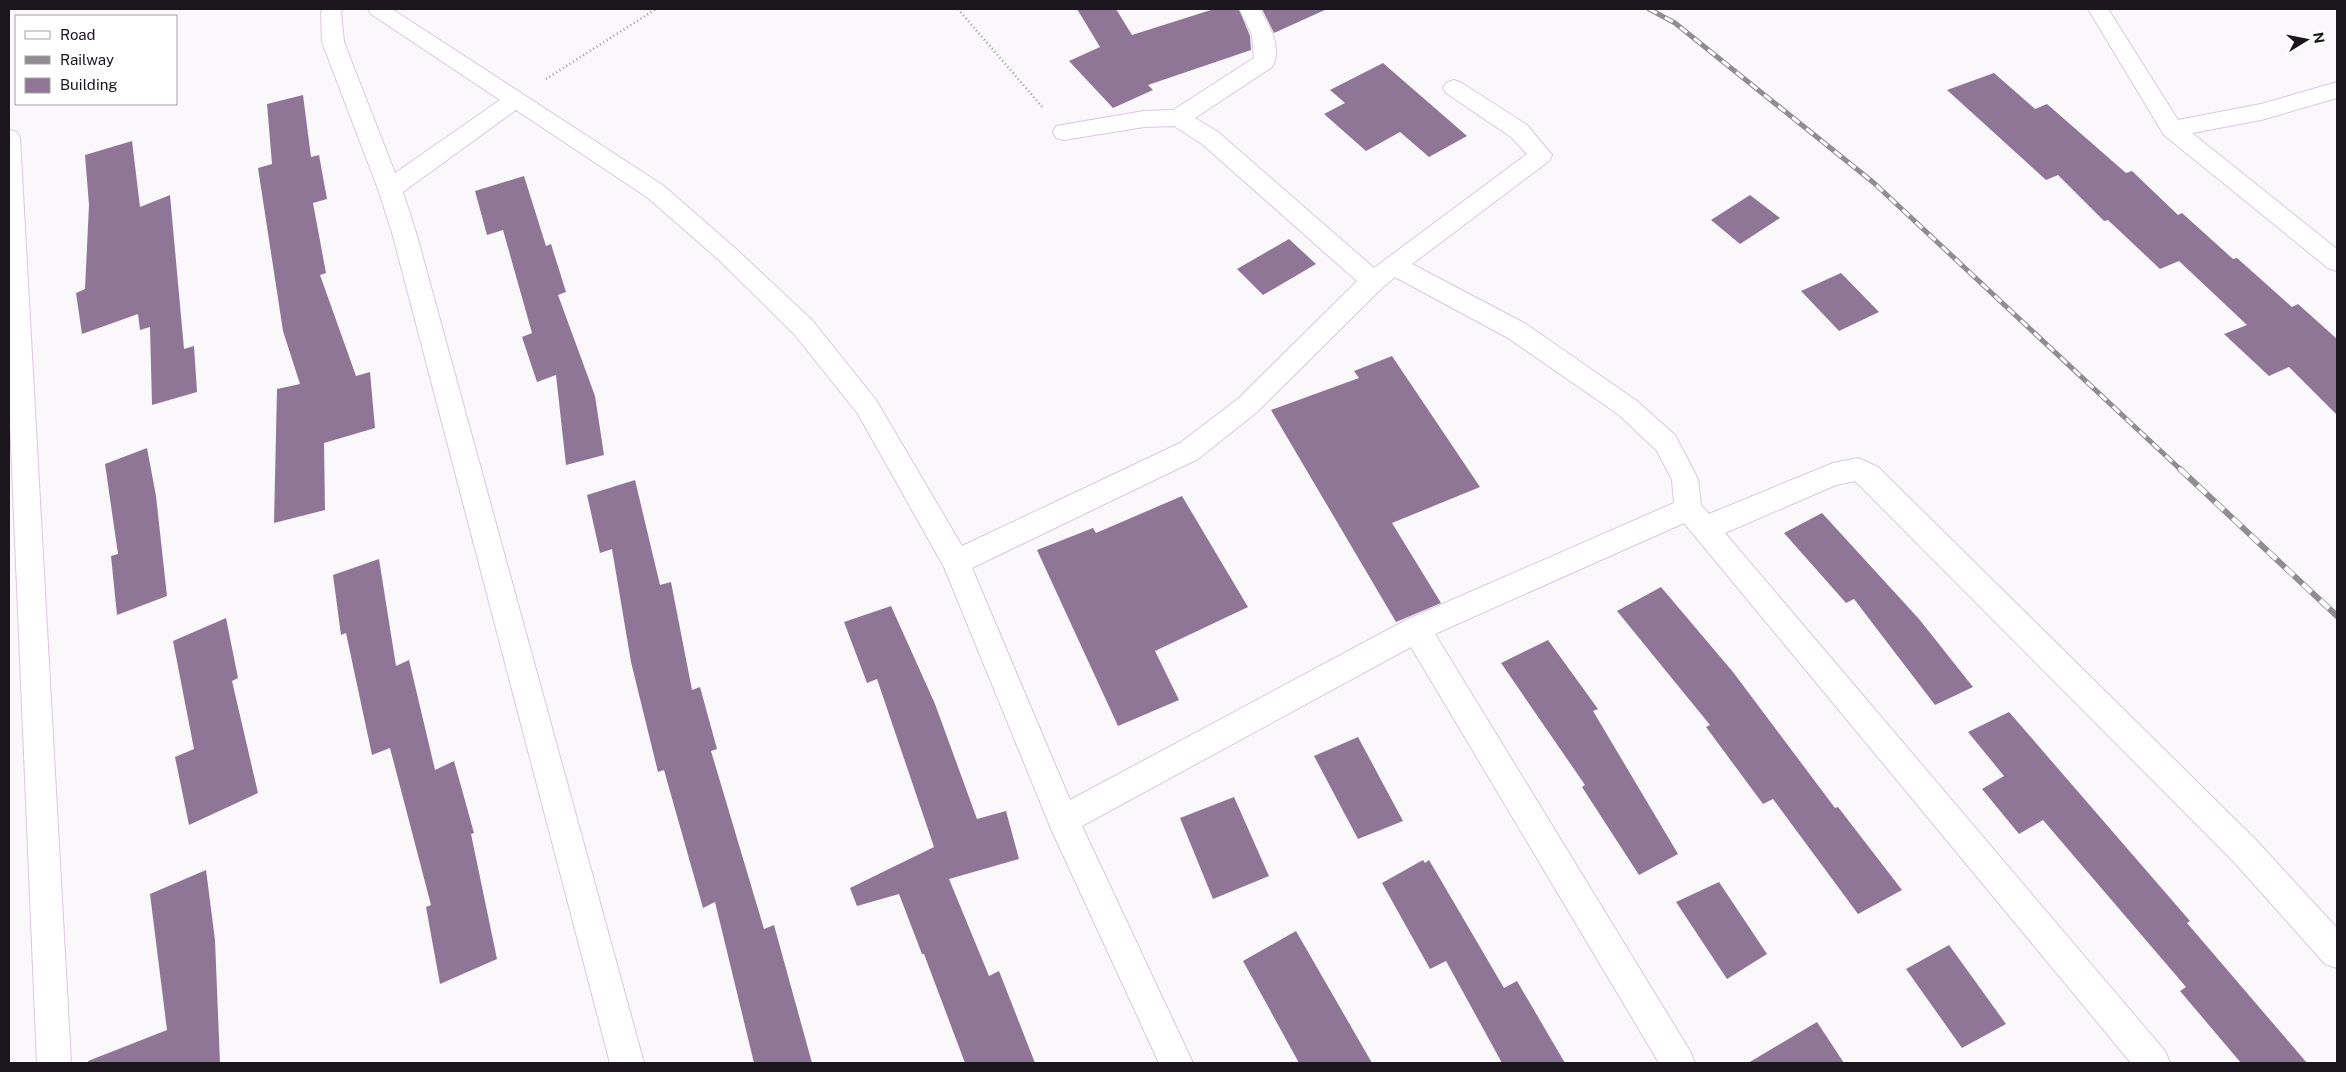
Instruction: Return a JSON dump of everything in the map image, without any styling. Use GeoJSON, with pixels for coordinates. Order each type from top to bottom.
{"type":"FeatureCollection","features":[{"type":"Feature","properties":{"kind":"street"},"geometry":{"type":"LineString","coordinates":[[333,9],[331,12],[333,42],[390,189],[408,246],[627,1063]]}},
{"type":"Feature","properties":{"kind":"street"},"geometry":{"type":"LineString","coordinates":[[378,9],[516,98],[656,192],[728,255],[803,327],[868,407],[956,562],[1063,820],[1176,1063]]}},
{"type":"Feature","properties":{"kind":"street"},"geometry":{"type":"LineString","coordinates":[[2098,9],[2130,65],[2172,129],[2337,262]]}},
{"type":"Feature","properties":{"kind":"street"},"geometry":{"type":"LineString","coordinates":[[1064,132],[1144,119],[1178,118],[1264,62],[1267,51],[1264,38],[1250,10]]}},
{"type":"Feature","properties":{"kind":"street"},"geometry":{"type":"LineString","coordinates":[[956,562],[1189,451],[1248,405],[1383,273],[1542,155],[1519,131],[1454,88]]}},
{"type":"Feature","properties":{"kind":"street"},"geometry":{"type":"LineString","coordinates":[[2172,129],[2261,112],[2337,90]]}},
{"type":"Feature","properties":{"kind":"street"},"geometry":{"type":"LineString","coordinates":[[390,189],[516,98]]}},
{"type":"Feature","properties":{"kind":"street"},"geometry":{"type":"LineString","coordinates":[[1178,118],[1210,138],[1383,273],[1517,332],[1628,408],[1666,443],[1684,479],[1696,519],[2153,1063]]}},
{"type":"Feature","properties":{"kind":"street"},"geometry":{"type":"LineString","coordinates":[[9,138],[54,1063]]}},
{"type":"Feature","properties":{"kind":"street"},"geometry":{"type":"LineString","coordinates":[[1063,820],[1416,629],[1696,519],[1833,474],[1858,469],[1869,475],[2244,850],[2337,952]]}},
{"type":"Feature","properties":{"kind":"street"},"geometry":{"type":"LineString","coordinates":[[1416,629],[1678,1063]]}},
{"type":"Feature","properties":{"kind":"path"},"geometry":{"type":"LineString","coordinates":[[516,98],[656,9]]}},
{"type":"Feature","properties":{"kind":"path"},"geometry":{"type":"LineString","coordinates":[[958,9],[1064,132]]}},
{"type":"Feature","properties":{"kind":"building"},"geometry":{"type":"Polygon","coordinates":[[[1077,9],[1116,9],[1132,35],[1214,9],[1239,9],[1250,36],[1251,50],[1148,85],[1153,90],[1113,108],[1069,61],[1100,47],[1077,9]]]}},
{"type":"Feature","properties":{"kind":"building"},"geometry":{"type":"Polygon","coordinates":[[[1262,9],[1327,9],[1274,33],[1262,9]]]}},
{"type":"Feature","properties":{"kind":"building"},"geometry":{"type":"Polygon","coordinates":[[[1383,63],[1467,136],[1429,157],[1400,132],[1366,151],[1324,114],[1345,103],[1330,90],[1383,63]]]}},
{"type":"Feature","properties":{"kind":"building"},"geometry":{"type":"Polygon","coordinates":[[[1994,73],[2035,109],[2047,104],[2126,173],[2132,171],[2178,215],[2182,213],[2233,259],[2237,258],[2292,307],[2298,304],[2337,339],[2337,415],[2289,367],[2269,376],[2224,334],[2247,325],[2179,261],[2160,269],[2108,220],[2104,221],[2058,175],[2046,180],[1947,90],[1994,73]]]}},
{"type":"Feature","properties":{"kind":"building"},"geometry":{"type":"Polygon","coordinates":[[[303,95],[311,157],[319,155],[327,199],[313,203],[326,273],[320,275],[356,376],[370,372],[375,428],[324,443],[325,510],[274,523],[277,389],[300,384],[283,331],[258,168],[272,164],[267,104],[303,95]]]}},
{"type":"Feature","properties":{"kind":"building"},"geometry":{"type":"Polygon","coordinates":[[[132,141],[140,207],[170,195],[184,349],[194,346],[197,392],[152,405],[150,327],[140,330],[138,314],[82,334],[76,293],[85,289],[89,205],[85,155],[132,141]]]}},
{"type":"Feature","properties":{"kind":"building"},"geometry":{"type":"Polygon","coordinates":[[[524,176],[546,246],[551,244],[566,292],[558,295],[595,396],[604,455],[566,465],[556,375],[537,382],[522,337],[532,333],[503,230],[487,235],[475,191],[524,176]]]}},
{"type":"Feature","properties":{"kind":"building"},"geometry":{"type":"Polygon","coordinates":[[[1750,195],[1780,218],[1740,244],[1711,220],[1750,195]]]}},
{"type":"Feature","properties":{"kind":"building"},"geometry":{"type":"Polygon","coordinates":[[[1289,239],[1316,264],[1263,295],[1237,269],[1289,239]]]}},
{"type":"Feature","properties":{"kind":"building"},"geometry":{"type":"Polygon","coordinates":[[[1841,273],[1879,312],[1839,331],[1801,291],[1841,273]]]}},
{"type":"Feature","properties":{"kind":"building"},"geometry":{"type":"Polygon","coordinates":[[[1392,356],[1480,487],[1392,523],[1441,603],[1396,622],[1271,410],[1359,378],[1354,371],[1392,356]]]}},
{"type":"Feature","properties":{"kind":"building"},"geometry":{"type":"Polygon","coordinates":[[[147,448],[156,496],[167,596],[117,615],[111,556],[118,554],[105,464],[147,448]]]}},
{"type":"Feature","properties":{"kind":"building"},"geometry":{"type":"Polygon","coordinates":[[[635,480],[660,585],[671,582],[692,690],[700,687],[717,749],[711,751],[764,929],[774,925],[812,1063],[754,1063],[715,902],[703,908],[664,770],[658,772],[631,662],[612,549],[600,553],[587,495],[635,480]]]}},
{"type":"Feature","properties":{"kind":"building"},"geometry":{"type":"Polygon","coordinates":[[[1182,496],[1248,607],[1155,651],[1179,700],[1118,726],[1037,550],[1093,528],[1096,533],[1182,496]]]}},
{"type":"Feature","properties":{"kind":"building"},"geometry":{"type":"Polygon","coordinates":[[[1822,513],[1919,619],[1973,687],[1935,705],[1854,599],[1846,603],[1784,533],[1822,513]]]}},
{"type":"Feature","properties":{"kind":"building"},"geometry":{"type":"Polygon","coordinates":[[[379,559],[396,666],[409,660],[435,770],[454,761],[474,833],[471,834],[497,959],[440,984],[426,907],[431,905],[390,748],[372,755],[346,633],[341,635],[333,575],[379,559]]]}},
{"type":"Feature","properties":{"kind":"building"},"geometry":{"type":"Polygon","coordinates":[[[1661,587],[1733,672],[1835,808],[1838,807],[1902,890],[1858,914],[1773,799],[1763,804],[1706,727],[1710,725],[1617,611],[1661,587]]]}},
{"type":"Feature","properties":{"kind":"building"},"geometry":{"type":"Polygon","coordinates":[[[891,606],[935,704],[977,819],[1006,811],[1019,859],[949,879],[989,976],[999,971],[1035,1063],[965,1063],[899,894],[857,906],[850,888],[934,847],[877,679],[867,683],[844,622],[891,606]]]}},
{"type":"Feature","properties":{"kind":"building"},"geometry":{"type":"Polygon","coordinates":[[[226,618],[238,678],[232,681],[258,793],[189,825],[175,757],[194,749],[173,641],[226,618]]]}},
{"type":"Feature","properties":{"kind":"building"},"geometry":{"type":"Polygon","coordinates":[[[1548,640],[1598,709],[1593,711],[1678,854],[1639,875],[1582,787],[1585,785],[1501,663],[1548,640]]]}},
{"type":"Feature","properties":{"kind":"building"},"geometry":{"type":"Polygon","coordinates":[[[2009,712],[2190,921],[2187,923],[2307,1063],[2241,1063],[2180,991],[2186,987],[2043,820],[2019,834],[1982,789],[2004,776],[1968,732],[2009,712]]]}},
{"type":"Feature","properties":{"kind":"building"},"geometry":{"type":"Polygon","coordinates":[[[1358,737],[1403,821],[1358,839],[1314,756],[1358,737]]]}},
{"type":"Feature","properties":{"kind":"building"},"geometry":{"type":"Polygon","coordinates":[[[1234,797],[1269,876],[1213,899],[1180,818],[1234,797]]]}},
{"type":"Feature","properties":{"kind":"building"},"geometry":{"type":"Polygon","coordinates":[[[1423,860],[1425,863],[1429,860],[1504,988],[1517,981],[1565,1063],[1502,1063],[1446,961],[1430,969],[1382,883],[1423,860]]]}},
{"type":"Feature","properties":{"kind":"building"},"geometry":{"type":"Polygon","coordinates":[[[206,870],[215,940],[220,1063],[89,1063],[88,1061],[167,1030],[150,894],[206,870]]]}},
{"type":"Feature","properties":{"kind":"building"},"geometry":{"type":"Polygon","coordinates":[[[1719,882],[1767,954],[1727,979],[1676,902],[1719,882]]]}},
{"type":"Feature","properties":{"kind":"building"},"geometry":{"type":"Polygon","coordinates":[[[1296,931],[1372,1063],[1299,1063],[1243,961],[1296,931]]]}},
{"type":"Feature","properties":{"kind":"building"},"geometry":{"type":"Polygon","coordinates":[[[1949,945],[2006,1024],[1962,1048],[1906,969],[1949,945]]]}},
{"type":"Feature","properties":{"kind":"building"},"geometry":{"type":"Polygon","coordinates":[[[1817,1022],[1844,1063],[1748,1063],[1817,1022]]]}},
{"type":"Feature","properties":{"kind":"railway"},"geometry":{"type":"LineString","coordinates":[[1649,9],[1675,23],[1874,183],[2181,470]]}},
{"type":"Feature","properties":{"kind":"railway"},"geometry":{"type":"LineString","coordinates":[[2180,469],[2337,616]]}}]}
